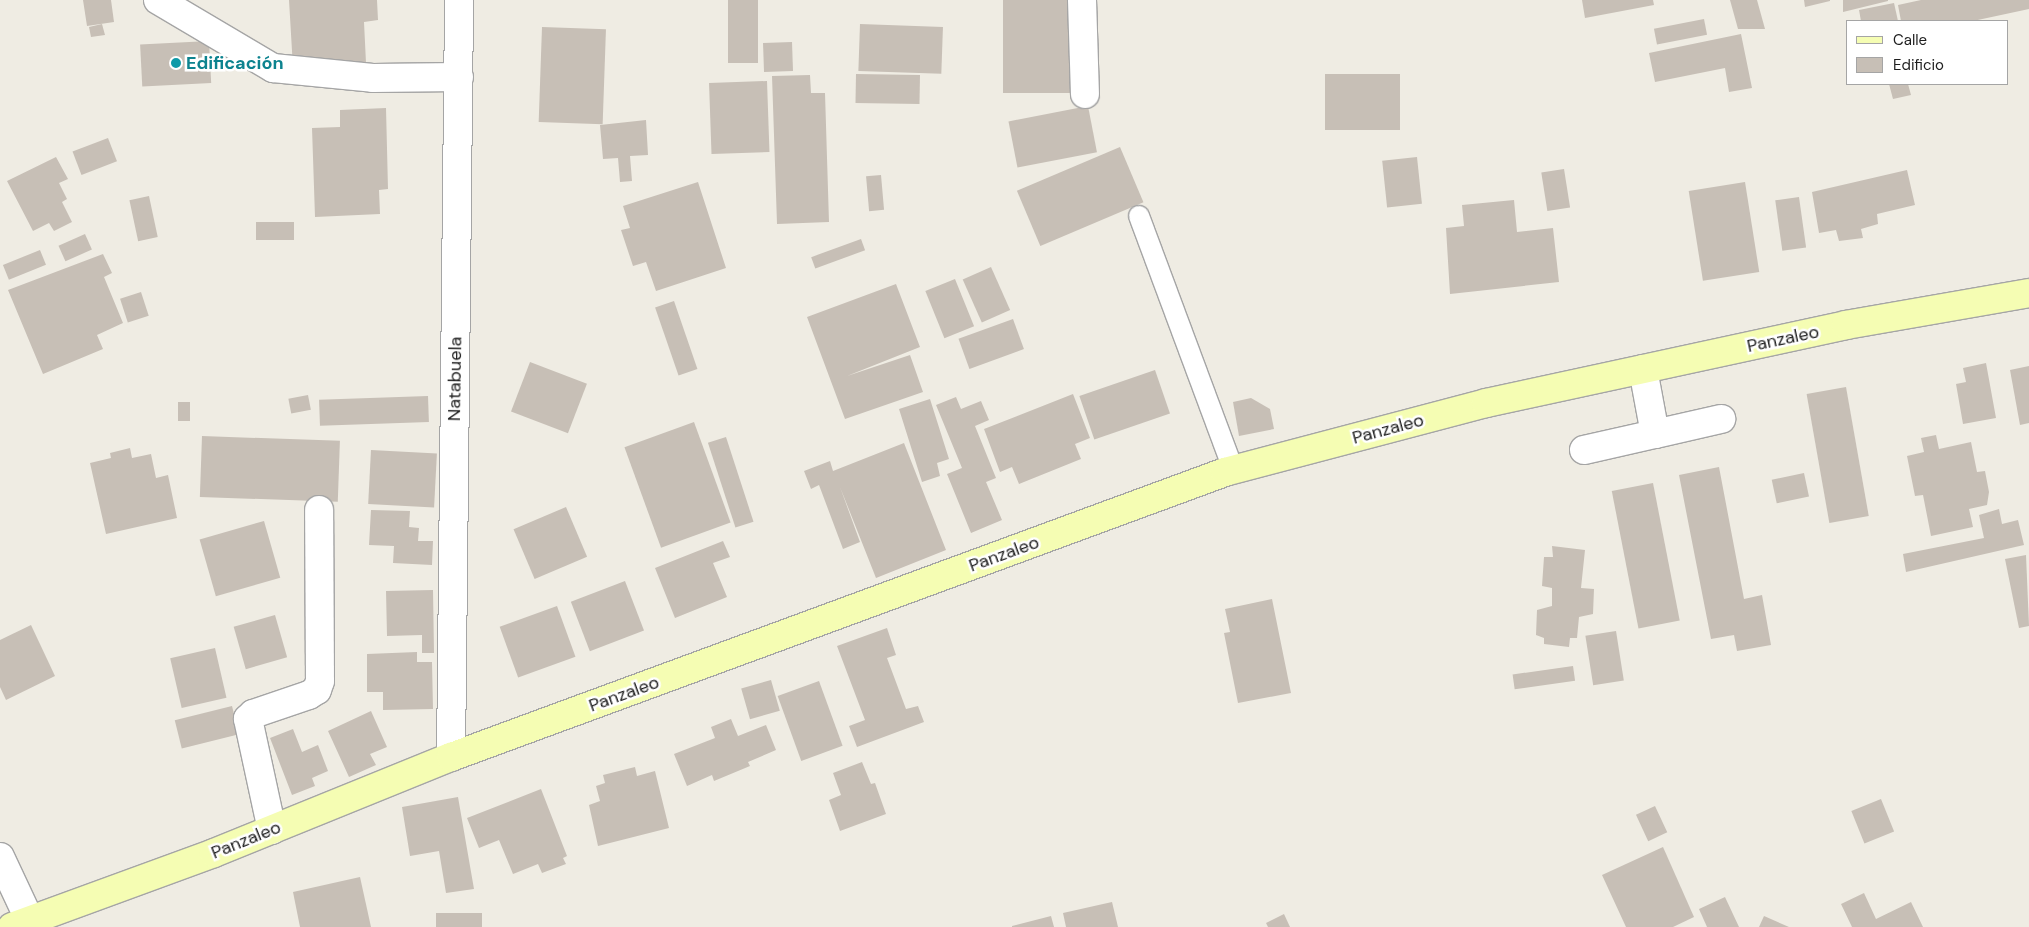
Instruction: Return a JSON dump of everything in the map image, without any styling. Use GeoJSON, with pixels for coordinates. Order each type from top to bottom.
{"type":"FeatureCollection","features":[{"type":"Feature","properties":{"kind":"street"},"geometry":{"type":"LineString","coordinates":[[158,0],[273,68],[373,78],[459,77]]}},
{"type":"Feature","properties":{"kind":"street","name":"Natabuela"},"geometry":{"type":"LineString","coordinates":[[451,757],[459,0]]}},
{"type":"Feature","properties":{"kind":"street"},"geometry":{"type":"LineString","coordinates":[[1082,0],[1085,94]]}},
{"type":"Feature","properties":{"kind":"street","name":"Panzaleo"},"geometry":{"type":"LineString","coordinates":[[21,924],[272,830],[451,757],[1233,469],[1486,403],[1846,325],[2029,293]]}},
{"type":"Feature","properties":{"kind":"street"},"geometry":{"type":"LineString","coordinates":[[1642,369],[1655,434]]}},
{"type":"Feature","properties":{"kind":"street"},"geometry":{"type":"LineString","coordinates":[[1584,450],[1721,419]]}},
{"type":"Feature","properties":{"kind":"street"},"geometry":{"type":"LineString","coordinates":[[272,830],[248,719],[252,714],[309,695],[317,690],[320,681],[319,510]]}},
{"type":"Feature","properties":{"kind":"street"},"geometry":{"type":"LineString","coordinates":[[0,857],[21,924]]}},
{"type":"Feature","properties":{"kind":"lane"},"geometry":{"type":"LineString","coordinates":[[1139,216],[1233,469]]}},
{"type":"Feature","properties":{"kind":"building"},"geometry":{"type":"Polygon","coordinates":[[[83,0],[111,0],[114,22],[87,26],[83,0]]]}},
{"type":"Feature","properties":{"kind":"building"},"geometry":{"type":"Polygon","coordinates":[[[289,0],[377,0],[378,20],[364,22],[366,63],[293,68],[289,0]]]}},
{"type":"Feature","properties":{"kind":"building"},"geometry":{"type":"Polygon","coordinates":[[[728,0],[758,0],[758,63],[728,63],[728,0]]]}},
{"type":"Feature","properties":{"kind":"building"},"geometry":{"type":"Polygon","coordinates":[[[1003,0],[1072,0],[1072,93],[1003,93],[1003,0]]]}},
{"type":"Feature","properties":{"kind":"building"},"geometry":{"type":"Polygon","coordinates":[[[1582,0],[1653,0],[1654,5],[1585,18],[1582,0]]]}},
{"type":"Feature","properties":{"kind":"building"},"geometry":{"type":"Polygon","coordinates":[[[1730,0],[1757,0],[1765,29],[1738,29],[1730,0]]]}},
{"type":"Feature","properties":{"kind":"building"},"geometry":{"type":"Polygon","coordinates":[[[1804,0],[1830,0],[1830,1],[1805,7],[1804,0]]]}},
{"type":"Feature","properties":{"kind":"building"},"geometry":{"type":"Polygon","coordinates":[[[1843,0],[1888,0],[1888,1],[1843,12],[1843,0]]]}},
{"type":"Feature","properties":{"kind":"building"},"geometry":{"type":"Polygon","coordinates":[[[1921,0],[2029,0],[2029,9],[1978,20],[1901,20],[1898,5],[1921,0]]]}},
{"type":"Feature","properties":{"kind":"building"},"geometry":{"type":"Polygon","coordinates":[[[1894,3],[1898,20],[1861,20],[1859,10],[1894,3]]]}},
{"type":"Feature","properties":{"kind":"building"},"geometry":{"type":"Polygon","coordinates":[[[1704,19],[1707,35],[1657,44],[1654,29],[1704,19]]]}},
{"type":"Feature","properties":{"kind":"building"},"geometry":{"type":"Polygon","coordinates":[[[102,24],[105,35],[91,37],[89,27],[102,24]]]}},
{"type":"Feature","properties":{"kind":"building"},"geometry":{"type":"Polygon","coordinates":[[[860,24],[943,27],[941,74],[858,71],[860,24]]]}},
{"type":"Feature","properties":{"kind":"building"},"geometry":{"type":"Polygon","coordinates":[[[542,27],[606,29],[603,124],[539,122],[542,27]]]}},
{"type":"Feature","properties":{"kind":"building"},"geometry":{"type":"Polygon","coordinates":[[[1741,34],[1752,88],[1729,92],[1725,68],[1655,82],[1649,53],[1741,34]]]}},
{"type":"Feature","properties":{"kind":"building","name":"Edificación"},"geometry":{"type":"Polygon","coordinates":[[[209,41],[211,83],[142,87],[140,45],[209,41]]]}},
{"type":"Feature","properties":{"kind":"building"},"geometry":{"type":"Polygon","coordinates":[[[792,42],[793,71],[764,72],[763,43],[792,42]]]}},
{"type":"Feature","properties":{"kind":"building"},"geometry":{"type":"Polygon","coordinates":[[[856,74],[920,75],[919,104],[855,103],[856,74]]]}},
{"type":"Feature","properties":{"kind":"building"},"geometry":{"type":"Polygon","coordinates":[[[1325,74],[1400,74],[1400,130],[1325,130],[1325,74]]]}},
{"type":"Feature","properties":{"kind":"building"},"geometry":{"type":"Polygon","coordinates":[[[810,75],[811,93],[825,93],[829,222],[777,224],[772,76],[810,75]]]}},
{"type":"Feature","properties":{"kind":"building"},"geometry":{"type":"Polygon","coordinates":[[[767,81],[769,152],[712,154],[709,83],[767,81]]]}},
{"type":"Feature","properties":{"kind":"building"},"geometry":{"type":"Polygon","coordinates":[[[1889,85],[1908,85],[1911,95],[1893,99],[1889,85]]]}},
{"type":"Feature","properties":{"kind":"building"},"geometry":{"type":"Polygon","coordinates":[[[1088,106],[1097,152],[1017,168],[1008,121],[1088,106]]]}},
{"type":"Feature","properties":{"kind":"building"},"geometry":{"type":"Polygon","coordinates":[[[386,108],[388,189],[379,190],[380,214],[315,217],[312,128],[340,127],[340,110],[386,108]]]}},
{"type":"Feature","properties":{"kind":"building"},"geometry":{"type":"Polygon","coordinates":[[[646,120],[648,155],[630,156],[632,181],[620,182],[618,158],[603,159],[600,125],[646,120]]]}},
{"type":"Feature","properties":{"kind":"building"},"geometry":{"type":"Polygon","coordinates":[[[108,138],[117,161],[81,175],[73,152],[108,138]]]}},
{"type":"Feature","properties":{"kind":"building"},"geometry":{"type":"Polygon","coordinates":[[[1120,147],[1143,202],[1040,246],[1017,191],[1120,147]]]}},
{"type":"Feature","properties":{"kind":"building"},"geometry":{"type":"Polygon","coordinates":[[[56,157],[68,179],[59,183],[67,199],[62,202],[72,222],[54,231],[49,223],[33,231],[7,181],[56,157]]]}},
{"type":"Feature","properties":{"kind":"building"},"geometry":{"type":"Polygon","coordinates":[[[1417,157],[1422,204],[1387,207],[1382,161],[1417,157]]]}},
{"type":"Feature","properties":{"kind":"building"},"geometry":{"type":"Polygon","coordinates":[[[1564,169],[1570,208],[1547,211],[1541,173],[1564,169]]]}},
{"type":"Feature","properties":{"kind":"building"},"geometry":{"type":"Polygon","coordinates":[[[1907,170],[1915,205],[1877,214],[1878,224],[1861,229],[1863,238],[1839,241],[1836,230],[1819,233],[1812,192],[1907,170]]]}},
{"type":"Feature","properties":{"kind":"building"},"geometry":{"type":"Polygon","coordinates":[[[881,175],[884,210],[869,211],[866,176],[881,175]]]}},
{"type":"Feature","properties":{"kind":"building"},"geometry":{"type":"Polygon","coordinates":[[[698,182],[726,268],[656,291],[646,262],[633,266],[621,230],[630,228],[623,206],[698,182]]]}},
{"type":"Feature","properties":{"kind":"building"},"geometry":{"type":"Polygon","coordinates":[[[1745,182],[1759,272],[1703,281],[1689,191],[1745,182]]]}},
{"type":"Feature","properties":{"kind":"building"},"geometry":{"type":"Polygon","coordinates":[[[149,196],[158,237],[138,241],[129,200],[149,196]]]}},
{"type":"Feature","properties":{"kind":"building"},"geometry":{"type":"Polygon","coordinates":[[[1799,197],[1806,248],[1782,251],[1775,200],[1799,197]]]}},
{"type":"Feature","properties":{"kind":"building"},"geometry":{"type":"Polygon","coordinates":[[[1514,200],[1517,232],[1553,228],[1559,282],[1450,294],[1446,228],[1464,226],[1462,205],[1514,200]]]}},
{"type":"Feature","properties":{"kind":"building"},"geometry":{"type":"Polygon","coordinates":[[[256,222],[294,222],[294,240],[256,240],[256,222]]]}},
{"type":"Feature","properties":{"kind":"building"},"geometry":{"type":"Polygon","coordinates":[[[85,234],[92,250],[65,261],[59,246],[85,234]]]}},
{"type":"Feature","properties":{"kind":"building"},"geometry":{"type":"Polygon","coordinates":[[[861,239],[865,250],[815,268],[811,257],[861,239]]]}},
{"type":"Feature","properties":{"kind":"building"},"geometry":{"type":"Polygon","coordinates":[[[40,250],[46,265],[9,280],[3,265],[40,250]]]}},
{"type":"Feature","properties":{"kind":"building"},"geometry":{"type":"Polygon","coordinates":[[[103,254],[112,273],[104,277],[123,323],[97,335],[103,349],[43,374],[8,290],[103,254]]]}},
{"type":"Feature","properties":{"kind":"building"},"geometry":{"type":"Polygon","coordinates":[[[991,267],[1010,310],[982,323],[963,280],[991,267]]]}},
{"type":"Feature","properties":{"kind":"building"},"geometry":{"type":"Polygon","coordinates":[[[955,279],[974,326],[944,338],[925,291],[955,279]]]}},
{"type":"Feature","properties":{"kind":"building"},"geometry":{"type":"Polygon","coordinates":[[[896,284],[920,347],[847,376],[910,355],[923,392],[845,419],[807,317],[896,284]]]}},
{"type":"Feature","properties":{"kind":"building"},"geometry":{"type":"Polygon","coordinates":[[[141,292],[149,316],[128,323],[120,299],[141,292]]]}},
{"type":"Feature","properties":{"kind":"building"},"geometry":{"type":"Polygon","coordinates":[[[674,301],[697,369],[679,376],[655,308],[674,301]]]}},
{"type":"Feature","properties":{"kind":"building"},"geometry":{"type":"Polygon","coordinates":[[[1013,319],[1024,349],[969,369],[958,339],[1013,319]]]}},
{"type":"Feature","properties":{"kind":"building"},"geometry":{"type":"Polygon","coordinates":[[[530,362],[587,384],[568,433],[511,411],[530,362]]]}},
{"type":"Feature","properties":{"kind":"building"},"geometry":{"type":"Polygon","coordinates":[[[1986,363],[1996,418],[1963,424],[1956,384],[1966,382],[1963,368],[1986,363]]]}},
{"type":"Feature","properties":{"kind":"building"},"geometry":{"type":"Polygon","coordinates":[[[2029,366],[2029,423],[2020,425],[2010,370],[2029,366]]]}},
{"type":"Feature","properties":{"kind":"building"},"geometry":{"type":"Polygon","coordinates":[[[1155,370],[1170,413],[1094,440],[1079,396],[1155,370]]]}},
{"type":"Feature","properties":{"kind":"building"},"geometry":{"type":"Polygon","coordinates":[[[1846,387],[1869,516],[1829,523],[1807,394],[1846,387]]]}},
{"type":"Feature","properties":{"kind":"building"},"geometry":{"type":"Polygon","coordinates":[[[1073,394],[1090,438],[1075,444],[1081,459],[1019,484],[1012,467],[1000,472],[984,429],[1073,394]]]}},
{"type":"Feature","properties":{"kind":"building"},"geometry":{"type":"Polygon","coordinates":[[[308,395],[311,410],[291,414],[288,399],[308,395]]]}},
{"type":"Feature","properties":{"kind":"building"},"geometry":{"type":"Polygon","coordinates":[[[428,396],[429,422],[320,426],[319,400],[428,396]]]}},
{"type":"Feature","properties":{"kind":"building"},"geometry":{"type":"Polygon","coordinates":[[[956,397],[961,409],[981,401],[989,420],[975,426],[996,478],[986,482],[1002,520],[971,533],[947,474],[962,468],[936,405],[956,397]]]}},
{"type":"Feature","properties":{"kind":"building"},"geometry":{"type":"Polygon","coordinates":[[[1251,398],[1270,409],[1274,429],[1239,436],[1233,402],[1251,398]]]}},
{"type":"Feature","properties":{"kind":"building"},"geometry":{"type":"Polygon","coordinates":[[[930,399],[949,459],[937,463],[940,476],[922,482],[899,409],[930,399]]]}},
{"type":"Feature","properties":{"kind":"building"},"geometry":{"type":"Polygon","coordinates":[[[178,402],[190,402],[190,421],[178,421],[178,402]]]}},
{"type":"Feature","properties":{"kind":"building"},"geometry":{"type":"Polygon","coordinates":[[[694,422],[731,523],[661,548],[624,447],[694,422]]]}},
{"type":"Feature","properties":{"kind":"building"},"geometry":{"type":"Polygon","coordinates":[[[1936,435],[1939,449],[1971,442],[1977,472],[1985,471],[1989,492],[1987,505],[1969,509],[1973,527],[1931,536],[1923,495],[1915,496],[1907,456],[1924,452],[1921,438],[1936,435]]]}},
{"type":"Feature","properties":{"kind":"building"},"geometry":{"type":"Polygon","coordinates":[[[202,436],[340,441],[338,502],[200,497],[202,436]]]}},
{"type":"Feature","properties":{"kind":"building"},"geometry":{"type":"Polygon","coordinates":[[[726,437],[754,522],[735,528],[708,443],[726,437]]]}},
{"type":"Feature","properties":{"kind":"building"},"geometry":{"type":"Polygon","coordinates":[[[904,443],[946,550],[876,578],[840,487],[860,542],[843,549],[819,485],[811,489],[804,471],[830,461],[833,471],[904,443]]]}},
{"type":"Feature","properties":{"kind":"building"},"geometry":{"type":"Polygon","coordinates":[[[130,448],[132,458],[151,454],[156,478],[168,475],[177,518],[106,534],[90,463],[111,458],[110,453],[130,448]]]}},
{"type":"Feature","properties":{"kind":"building"},"geometry":{"type":"Polygon","coordinates":[[[371,450],[437,453],[434,507],[368,504],[371,450]]]}},
{"type":"Feature","properties":{"kind":"building"},"geometry":{"type":"Polygon","coordinates":[[[1719,467],[1744,599],[1762,595],[1771,645],[1737,651],[1734,635],[1711,639],[1679,475],[1719,467]]]}},
{"type":"Feature","properties":{"kind":"building"},"geometry":{"type":"Polygon","coordinates":[[[1804,473],[1809,496],[1777,503],[1772,480],[1804,473]]]}},
{"type":"Feature","properties":{"kind":"building"},"geometry":{"type":"Polygon","coordinates":[[[1653,483],[1680,620],[1638,628],[1612,491],[1653,483]]]}},
{"type":"Feature","properties":{"kind":"building"},"geometry":{"type":"Polygon","coordinates":[[[566,507],[587,557],[535,579],[514,529],[566,507]]]}},
{"type":"Feature","properties":{"kind":"building"},"geometry":{"type":"Polygon","coordinates":[[[1999,509],[2002,524],[2018,520],[2024,545],[1906,572],[1903,554],[1984,538],[1979,515],[1999,509]]]}},
{"type":"Feature","properties":{"kind":"building"},"geometry":{"type":"Polygon","coordinates":[[[371,510],[410,511],[409,527],[419,528],[418,541],[433,541],[432,565],[393,563],[394,546],[369,545],[371,510]]]}},
{"type":"Feature","properties":{"kind":"building"},"geometry":{"type":"Polygon","coordinates":[[[264,521],[280,578],[216,596],[200,539],[264,521]]]}},
{"type":"Feature","properties":{"kind":"building"},"geometry":{"type":"Polygon","coordinates":[[[723,541],[730,557],[713,563],[727,597],[675,618],[655,568],[723,541]]]}},
{"type":"Feature","properties":{"kind":"building"},"geometry":{"type":"Polygon","coordinates":[[[1552,546],[1585,550],[1581,588],[1594,589],[1593,614],[1579,617],[1577,638],[1570,638],[1569,647],[1544,644],[1544,638],[1536,635],[1537,610],[1552,606],[1552,588],[1542,586],[1544,557],[1553,557],[1552,546]]]}},
{"type":"Feature","properties":{"kind":"building"},"geometry":{"type":"Polygon","coordinates":[[[2026,555],[2029,626],[2019,628],[2005,559],[2026,555]]]}},
{"type":"Feature","properties":{"kind":"building"},"geometry":{"type":"Polygon","coordinates":[[[625,581],[644,630],[590,651],[571,602],[625,581]]]}},
{"type":"Feature","properties":{"kind":"building"},"geometry":{"type":"Polygon","coordinates":[[[433,590],[434,653],[422,653],[422,635],[387,636],[386,591],[433,590]]]}},
{"type":"Feature","properties":{"kind":"building"},"geometry":{"type":"Polygon","coordinates":[[[1272,599],[1291,693],[1238,703],[1224,633],[1230,632],[1225,609],[1272,599]]]}},
{"type":"Feature","properties":{"kind":"building"},"geometry":{"type":"Polygon","coordinates":[[[557,606],[575,657],[518,678],[500,627],[557,606]]]}},
{"type":"Feature","properties":{"kind":"building"},"geometry":{"type":"Polygon","coordinates":[[[275,615],[287,657],[246,669],[234,627],[275,615]]]}},
{"type":"Feature","properties":{"kind":"building"},"geometry":{"type":"Polygon","coordinates":[[[31,625],[55,676],[6,700],[0,687],[0,640],[31,625]]]}},
{"type":"Feature","properties":{"kind":"building"},"geometry":{"type":"Polygon","coordinates":[[[887,628],[896,655],[887,658],[906,709],[918,706],[924,722],[857,747],[849,726],[865,720],[837,646],[887,628]]]}},
{"type":"Feature","properties":{"kind":"building"},"geometry":{"type":"Polygon","coordinates":[[[1616,631],[1624,680],[1593,685],[1585,636],[1616,631]]]}},
{"type":"Feature","properties":{"kind":"building"},"geometry":{"type":"Polygon","coordinates":[[[215,648],[226,698],[182,708],[170,658],[215,648]]]}},
{"type":"Feature","properties":{"kind":"building"},"geometry":{"type":"Polygon","coordinates":[[[417,652],[417,662],[432,662],[433,709],[383,710],[383,692],[367,692],[367,654],[417,652]]]}},
{"type":"Feature","properties":{"kind":"building"},"geometry":{"type":"Polygon","coordinates":[[[1573,666],[1575,681],[1515,689],[1513,674],[1573,666]]]}},
{"type":"Feature","properties":{"kind":"building"},"geometry":{"type":"Polygon","coordinates":[[[771,680],[780,711],[750,719],[741,689],[771,680]]]}},
{"type":"Feature","properties":{"kind":"building"},"geometry":{"type":"Polygon","coordinates":[[[819,681],[843,746],[801,761],[778,696],[819,681]]]}},
{"type":"Feature","properties":{"kind":"building"},"geometry":{"type":"Polygon","coordinates":[[[232,706],[239,734],[182,748],[175,720],[232,706]]]}},
{"type":"Feature","properties":{"kind":"building"},"geometry":{"type":"Polygon","coordinates":[[[371,711],[387,747],[370,754],[376,765],[349,777],[328,731],[371,711]]]}},
{"type":"Feature","properties":{"kind":"building"},"geometry":{"type":"Polygon","coordinates":[[[731,719],[738,736],[766,725],[776,750],[748,762],[750,766],[714,781],[712,775],[687,786],[674,754],[715,738],[711,727],[731,719]]]}},
{"type":"Feature","properties":{"kind":"building"},"geometry":{"type":"Polygon","coordinates":[[[293,729],[302,752],[318,745],[328,771],[312,778],[315,786],[292,795],[270,738],[293,729]]]}},
{"type":"Feature","properties":{"kind":"building"},"geometry":{"type":"Polygon","coordinates":[[[862,762],[871,784],[875,783],[886,814],[840,831],[829,800],[841,795],[833,773],[862,762]]]}},
{"type":"Feature","properties":{"kind":"building"},"geometry":{"type":"Polygon","coordinates":[[[635,767],[637,776],[655,771],[669,828],[598,846],[589,805],[600,801],[596,786],[605,783],[603,775],[635,767]]]}},
{"type":"Feature","properties":{"kind":"building"},"geometry":{"type":"Polygon","coordinates":[[[541,789],[567,856],[563,858],[566,864],[542,873],[538,864],[513,874],[499,840],[479,848],[467,818],[541,789]]]}},
{"type":"Feature","properties":{"kind":"building"},"geometry":{"type":"Polygon","coordinates":[[[458,797],[474,889],[446,893],[439,851],[410,856],[402,807],[458,797]]]}},
{"type":"Feature","properties":{"kind":"building"},"geometry":{"type":"Polygon","coordinates":[[[1881,799],[1894,831],[1864,843],[1851,811],[1881,799]]]}},
{"type":"Feature","properties":{"kind":"building"},"geometry":{"type":"Polygon","coordinates":[[[1655,806],[1667,832],[1648,841],[1636,815],[1655,806]]]}},
{"type":"Feature","properties":{"kind":"building"},"geometry":{"type":"Polygon","coordinates":[[[1663,847],[1694,917],[1673,927],[1626,927],[1602,875],[1663,847]]]}},
{"type":"Feature","properties":{"kind":"building"},"geometry":{"type":"Polygon","coordinates":[[[360,877],[371,927],[300,927],[293,892],[360,877]]]}},
{"type":"Feature","properties":{"kind":"building"},"geometry":{"type":"Polygon","coordinates":[[[1864,893],[1876,919],[1911,902],[1923,927],[1852,927],[1841,904],[1864,893]]]}},
{"type":"Feature","properties":{"kind":"building"},"geometry":{"type":"Polygon","coordinates":[[[1725,897],[1739,927],[1707,927],[1699,909],[1725,897]]]}},
{"type":"Feature","properties":{"kind":"building"},"geometry":{"type":"Polygon","coordinates":[[[1112,902],[1118,927],[1066,927],[1063,913],[1112,902]]]}},
{"type":"Feature","properties":{"kind":"building"},"geometry":{"type":"Polygon","coordinates":[[[436,913],[482,913],[482,927],[436,927],[436,913]]]}},
{"type":"Feature","properties":{"kind":"building"},"geometry":{"type":"Polygon","coordinates":[[[1284,914],[1290,927],[1268,927],[1266,923],[1284,914]]]}},
{"type":"Feature","properties":{"kind":"building"},"geometry":{"type":"Polygon","coordinates":[[[1051,916],[1054,927],[1012,927],[1012,926],[1051,916]]]}},
{"type":"Feature","properties":{"kind":"building"},"geometry":{"type":"Polygon","coordinates":[[[1764,916],[1789,927],[1759,927],[1764,916]]]}},
{"type":"Feature","properties":{"kind":"place","name":"Edificación"},"geometry":{"type":"Point","coordinates":[176,63]}}]}
